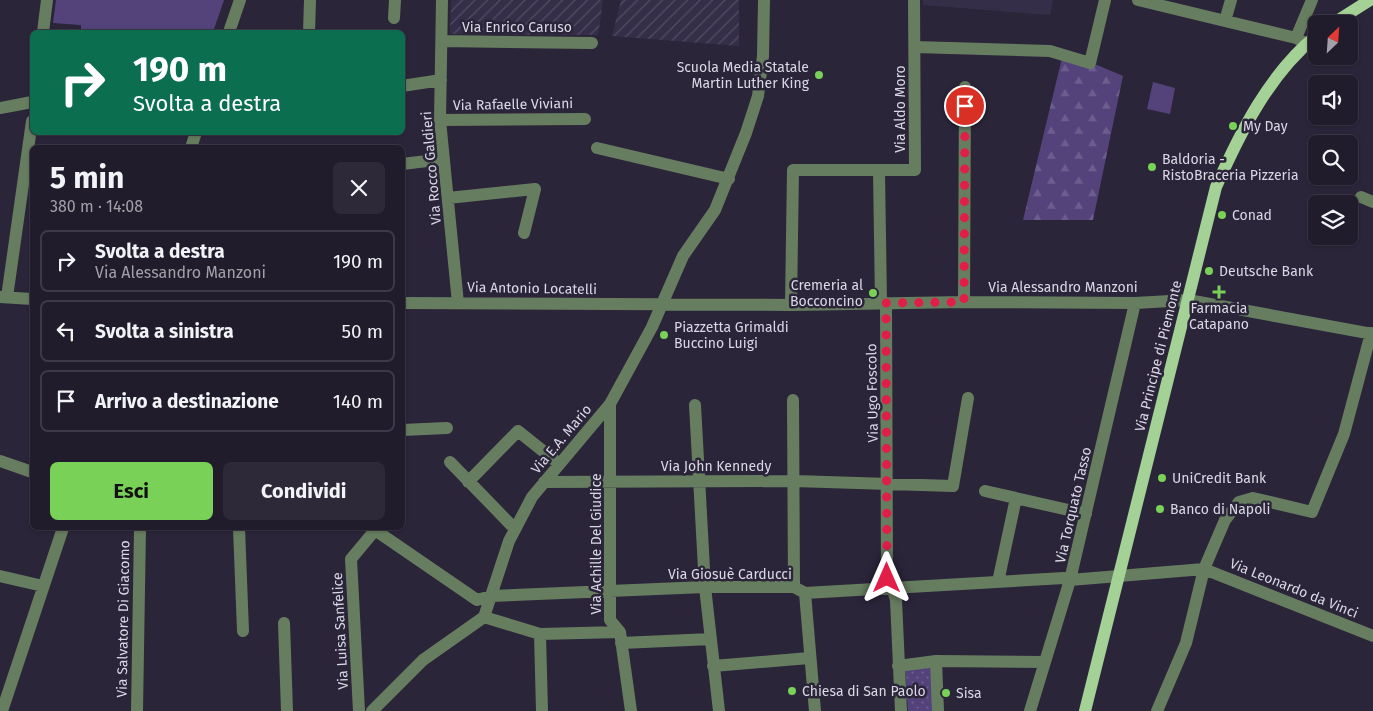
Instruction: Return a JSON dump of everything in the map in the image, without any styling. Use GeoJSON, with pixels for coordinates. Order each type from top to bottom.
{"type":"FeatureCollection","features":[{"type":"Feature","properties":{"kind":"main road"},"geometry":{"type":"LineString","coordinates":[[1346,15],[1370,0]]}},
{"type":"Feature","properties":{"kind":"main road","name":"Via Principe di Piemonte"},"geometry":{"type":"LineString","coordinates":[[1085,711],[1216,187],[1252,115],[1306,39]]}},
{"type":"Feature","properties":{"kind":"street"},"geometry":{"type":"LineString","coordinates":[[43,30],[47,0]]}},
{"type":"Feature","properties":{"kind":"street"},"geometry":{"type":"LineString","coordinates":[[230,30],[240,0]]}},
{"type":"Feature","properties":{"kind":"street"},"geometry":{"type":"LineString","coordinates":[[309,30],[310,0]]}},
{"type":"Feature","properties":{"kind":"street"},"geometry":{"type":"LineString","coordinates":[[394,18],[395,0]]}},
{"type":"Feature","properties":{"kind":"street","name":"Via Rocco Galdieri"},"geometry":{"type":"LineString","coordinates":[[442,0],[440,120],[458,303]]}},
{"type":"Feature","properties":{"kind":"street","name":"Via E.A. Mario"},"geometry":{"type":"LineString","coordinates":[[484,617],[514,528],[544,482],[610,404],[652,327],[683,256],[714,210],[729,179],[758,96],[763,56],[764,0]]}},
{"type":"Feature","properties":{"kind":"street","name":"Via Aldo Moro"},"geometry":{"type":"LineString","coordinates":[[879,171],[915,170],[914,0]]}},
{"type":"Feature","properties":{"kind":"street"},"geometry":{"type":"LineString","coordinates":[[915,47],[1050,51],[1090,63],[1105,0]]}},
{"type":"Feature","properties":{"kind":"street"},"geometry":{"type":"LineString","coordinates":[[1138,0],[1306,39],[1312,0]]}},
{"type":"Feature","properties":{"kind":"street"},"geometry":{"type":"LineString","coordinates":[[1225,21],[1230,0]]}},
{"type":"Feature","properties":{"kind":"street","name":"Via Enrico Caruso"},"geometry":{"type":"LineString","coordinates":[[442,41],[592,43]]}},
{"type":"Feature","properties":{"kind":"street"},"geometry":{"type":"LineString","coordinates":[[405,86],[441,80]]}},
{"type":"Feature","properties":{"kind":"street"},"geometry":{"type":"LineString","coordinates":[[964,302],[965,87]]}},
{"type":"Feature","properties":{"kind":"street"},"geometry":{"type":"LineString","coordinates":[[0,108],[30,102]]}},
{"type":"Feature","properties":{"kind":"street","name":"Via Rafaelle Viviani"},"geometry":{"type":"LineString","coordinates":[[440,120],[585,119]]}},
{"type":"Feature","properties":{"kind":"street"},"geometry":{"type":"LineString","coordinates":[[30,133],[3,297],[30,298]]}},
{"type":"Feature","properties":{"kind":"street"},"geometry":{"type":"LineString","coordinates":[[597,148],[729,179]]}},
{"type":"Feature","properties":{"kind":"street"},"geometry":{"type":"LineString","coordinates":[[405,164],[444,159]]}},
{"type":"Feature","properties":{"kind":"street"},"geometry":{"type":"LineString","coordinates":[[791,305],[793,170],[879,171],[883,303]]}},
{"type":"Feature","properties":{"kind":"street"},"geometry":{"type":"LineString","coordinates":[[448,198],[536,189],[524,233]]}},
{"type":"Feature","properties":{"kind":"street","name":"Via Alessandro Manzoni"},"geometry":{"type":"LineString","coordinates":[[662,305],[964,302],[1135,303],[1188,300],[1372,333]]}},
{"type":"Feature","properties":{"kind":"street","name":"Via Antonio Locatelli"},"geometry":{"type":"LineString","coordinates":[[405,303],[662,305]]}},
{"type":"Feature","properties":{"kind":"street","name":"Via Ugo Foscolo"},"geometry":{"type":"LineString","coordinates":[[883,303],[888,482],[887,578],[889,587],[896,600],[901,711]]}},
{"type":"Feature","properties":{"kind":"street","name":"Via Torquato Tasso"},"geometry":{"type":"LineString","coordinates":[[1030,711],[1070,580],[1135,303]]}},
{"type":"Feature","properties":{"kind":"street"},"geometry":{"type":"LineString","coordinates":[[1157,711],[1186,643],[1204,569],[1217,534],[1239,502],[1253,498],[1312,512],[1344,434],[1372,333]]}},
{"type":"Feature","properties":{"kind":"street"},"geometry":{"type":"LineString","coordinates":[[888,482],[953,486],[968,398]]}},
{"type":"Feature","properties":{"kind":"street"},"geometry":{"type":"LineString","coordinates":[[794,400],[794,481],[800,590],[815,711]]}},
{"type":"Feature","properties":{"kind":"street","name":"Via Achille Del Giudice"},"geometry":{"type":"LineString","coordinates":[[610,404],[610,620],[620,638],[632,711]]}},
{"type":"Feature","properties":{"kind":"street"},"geometry":{"type":"LineString","coordinates":[[695,405],[697,481],[705,587],[718,711]]}},
{"type":"Feature","properties":{"kind":"street"},"geometry":{"type":"LineString","coordinates":[[405,430],[447,428]]}},
{"type":"Feature","properties":{"kind":"street"},"geometry":{"type":"LineString","coordinates":[[468,482],[518,430],[558,464]]}},
{"type":"Feature","properties":{"kind":"street"},"geometry":{"type":"LineString","coordinates":[[0,461],[30,471]]}},
{"type":"Feature","properties":{"kind":"street"},"geometry":{"type":"LineString","coordinates":[[450,462],[514,528]]}},
{"type":"Feature","properties":{"kind":"street","name":"Via John Kennedy"},"geometry":{"type":"LineString","coordinates":[[544,482],[888,482]]}},
{"type":"Feature","properties":{"kind":"street"},"geometry":{"type":"LineString","coordinates":[[985,491],[1086,514]]}},
{"type":"Feature","properties":{"kind":"street"},"geometry":{"type":"LineString","coordinates":[[998,582],[1016,498]]}},
{"type":"Feature","properties":{"kind":"street"},"geometry":{"type":"LineString","coordinates":[[2,711],[62,530]]}},
{"type":"Feature","properties":{"kind":"street","name":"Via Salvatore Di Giacomo"},"geometry":{"type":"LineString","coordinates":[[137,711],[140,530]]}},
{"type":"Feature","properties":{"kind":"street"},"geometry":{"type":"LineString","coordinates":[[239,530],[243,632]]}},
{"type":"Feature","properties":{"kind":"street","name":"Via Luisa Sanfelice"},"geometry":{"type":"LineString","coordinates":[[359,711],[351,559],[373,530]]}},
{"type":"Feature","properties":{"kind":"street","name":"Via Giosuè Carducci"},"geometry":{"type":"LineString","coordinates":[[377,530],[477,600],[491,596],[705,587],[800,590],[1064,578],[1070,580],[1204,569]]}},
{"type":"Feature","properties":{"kind":"street","name":"Via Leonardo da Vinci"},"geometry":{"type":"LineString","coordinates":[[1204,569],[1373,636]]}},
{"type":"Feature","properties":{"kind":"street"},"geometry":{"type":"LineString","coordinates":[[0,576],[43,586]]}},
{"type":"Feature","properties":{"kind":"street"},"geometry":{"type":"LineString","coordinates":[[372,711],[423,660],[484,617],[540,634],[620,638],[711,639]]}},
{"type":"Feature","properties":{"kind":"street"},"geometry":{"type":"LineString","coordinates":[[284,623],[287,711]]}},
{"type":"Feature","properties":{"kind":"street"},"geometry":{"type":"LineString","coordinates":[[540,634],[542,711]]}},
{"type":"Feature","properties":{"kind":"street"},"geometry":{"type":"LineString","coordinates":[[713,666],[809,658]]}},
{"type":"Feature","properties":{"kind":"street"},"geometry":{"type":"LineString","coordinates":[[898,666],[936,660],[1045,662]]}},
{"type":"Feature","properties":{"kind":"street"},"geometry":{"type":"LineString","coordinates":[[936,660],[938,711]]}},
{"type":"Feature","properties":{"kind":"shaded area"},"geometry":{"type":"Polygon","coordinates":[[[451,0],[603,0],[598,35],[450,34],[451,0]]]}},
{"type":"Feature","properties":{"kind":"shaded area"},"geometry":{"type":"Polygon","coordinates":[[[621,0],[739,0],[739,46],[612,36],[621,0]]]}},
{"type":"Feature","properties":{"kind":"shaded area"},"geometry":{"type":"Polygon","coordinates":[[[923,0],[1053,0],[1050,15],[923,5],[923,0]]]}},
{"type":"Feature","properties":{"kind":"green space"},"geometry":{"type":"Polygon","coordinates":[[[56,0],[224,0],[214,30],[81,30],[81,25],[53,23],[56,0]]]}},
{"type":"Feature","properties":{"kind":"green space"},"geometry":{"type":"Polygon","coordinates":[[[1062,58],[1097,65],[1123,76],[1093,220],[1023,220],[1062,58]]]}},
{"type":"Feature","properties":{"kind":"green space"},"geometry":{"type":"Polygon","coordinates":[[[1153,82],[1175,88],[1170,114],[1147,109],[1153,82]]]}},
{"type":"Feature","properties":{"kind":"green space"},"geometry":{"type":"Polygon","coordinates":[[[932,666],[933,711],[908,711],[905,668],[932,666]]]}},
{"type":"Feature","properties":{"kind":"place","name":"Scuola Media Statale Martin Luther King"},"geometry":{"type":"Point","coordinates":[819,75]}},
{"type":"Feature","properties":{"kind":"place","name":"My Day"},"geometry":{"type":"Point","coordinates":[1233,126]}},
{"type":"Feature","properties":{"kind":"place","name":"Baldoria - RistoBraceria Pizzeria"},"geometry":{"type":"Point","coordinates":[1152,167]}},
{"type":"Feature","properties":{"kind":"place","name":"Conad"},"geometry":{"type":"Point","coordinates":[1222,215]}},
{"type":"Feature","properties":{"kind":"place","name":"Deutsche Bank"},"geometry":{"type":"Point","coordinates":[1209,271]}},
{"type":"Feature","properties":{"kind":"place","name":"Farmacia Catapano"},"geometry":{"type":"Point","coordinates":[1219,292]}},
{"type":"Feature","properties":{"kind":"place","name":"Cremeria al Bocconcino"},"geometry":{"type":"Point","coordinates":[873,293]}},
{"type":"Feature","properties":{"kind":"place","name":"Piazzetta Grimaldi Buccino Luigi"},"geometry":{"type":"Point","coordinates":[664,335]}},
{"type":"Feature","properties":{"kind":"place","name":"UniCredit Bank"},"geometry":{"type":"Point","coordinates":[1162,478]}},
{"type":"Feature","properties":{"kind":"place","name":"Banco di Napoli"},"geometry":{"type":"Point","coordinates":[1160,509]}},
{"type":"Feature","properties":{"kind":"place","name":"Chiesa di San Paolo"},"geometry":{"type":"Point","coordinates":[792,691]}},
{"type":"Feature","properties":{"kind":"place","name":"Sisa"},"geometry":{"type":"Point","coordinates":[946,693]}},
{"type":"Feature","properties":{"kind":"route"},"geometry":{"type":"LineString","coordinates":[[887,578],[888,427],[886,303],[964,302],[965,106]]}}]}
